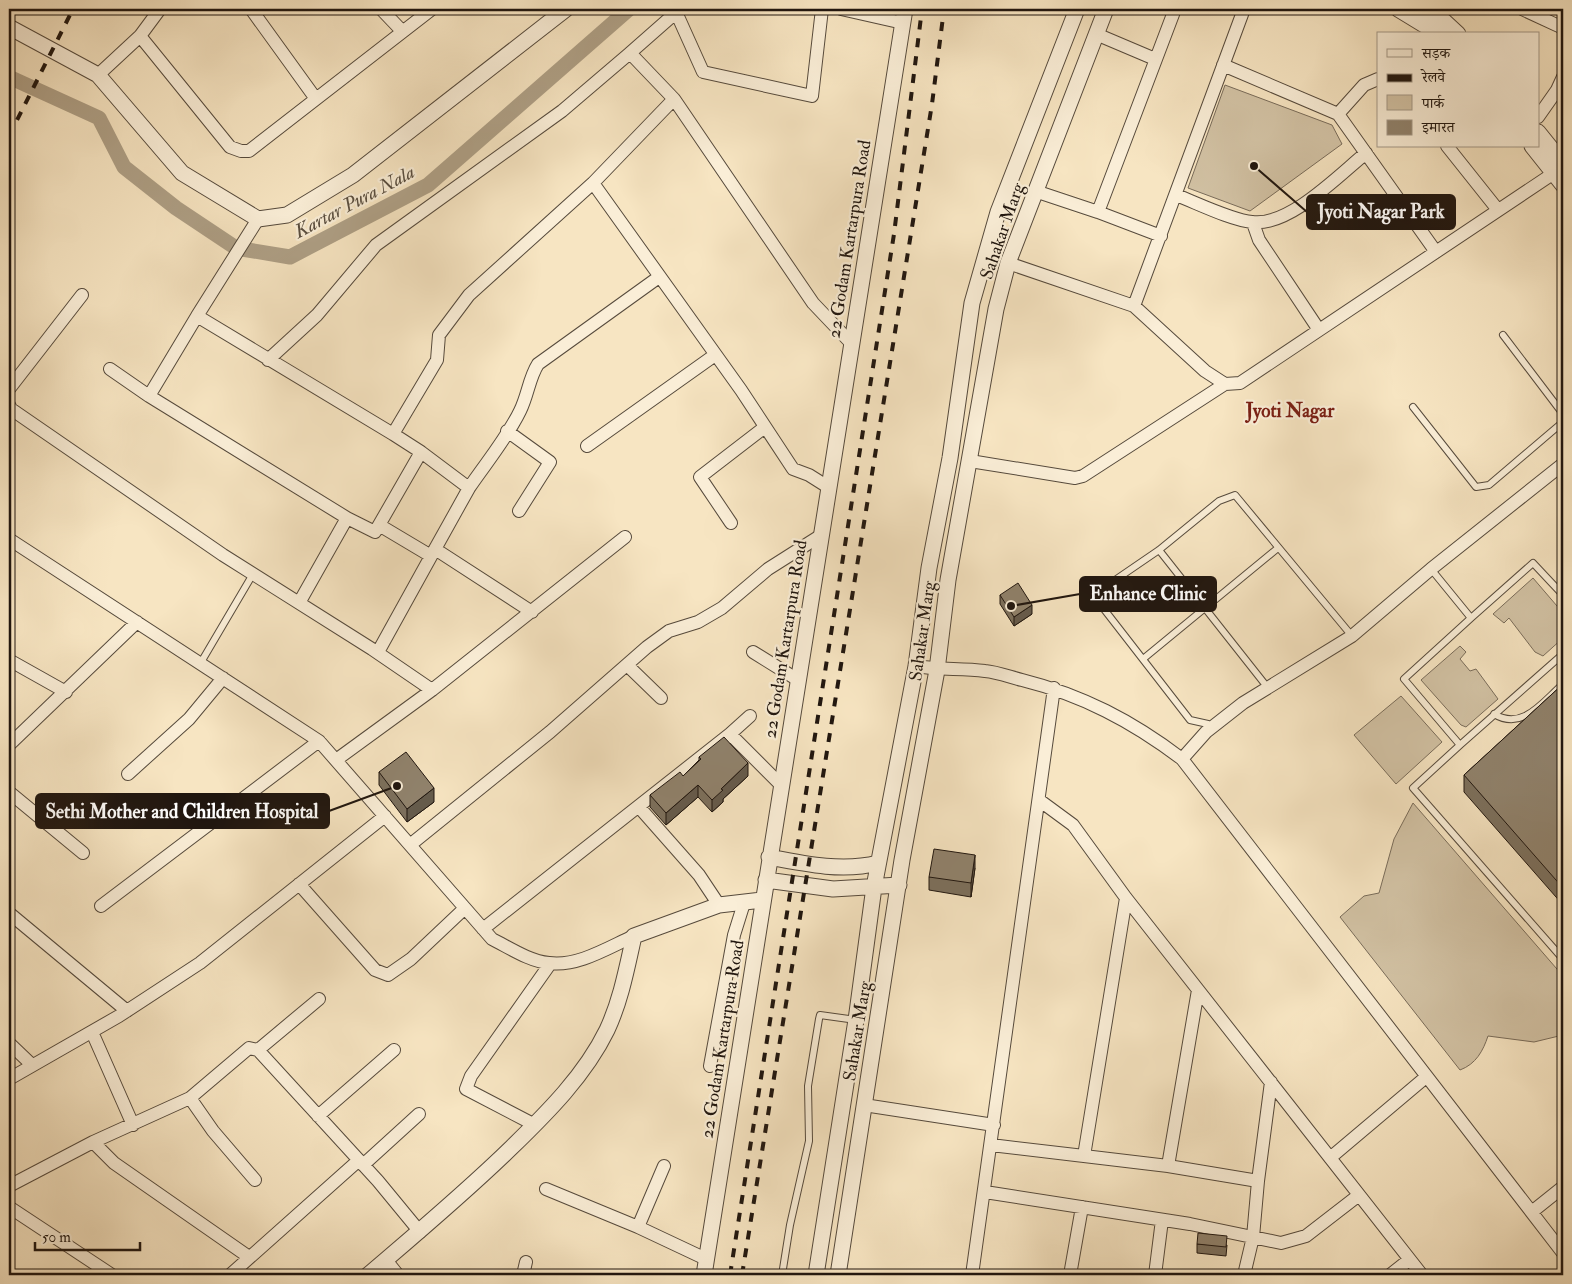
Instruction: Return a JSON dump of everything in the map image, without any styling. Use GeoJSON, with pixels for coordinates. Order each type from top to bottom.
{"type":"FeatureCollection","features":[{"type":"Feature","properties":{"kind":"street"},"geometry":{"type":"LineString","coordinates":[[98,75],[140,36],[160,9]]}},
{"type":"Feature","properties":{"kind":"street"},"geometry":{"type":"LineString","coordinates":[[251,9],[316,99]]}},
{"type":"Feature","properties":{"kind":"street"},"geometry":{"type":"LineString","coordinates":[[381,9],[402,31]]}},
{"type":"Feature","properties":{"kind":"street"},"geometry":{"type":"LineString","coordinates":[[140,36],[230,147],[241,152],[249,151],[432,9]]}},
{"type":"Feature","properties":{"kind":"street"},"geometry":{"type":"LineString","coordinates":[[149,396],[197,316],[256,224],[287,215],[353,175],[566,9]]}},
{"type":"Feature","properties":{"kind":"street"},"geometry":{"type":"LineString","coordinates":[[268,360],[317,315],[376,245],[562,111],[678,10],[702,72],[812,96],[822,9]]}},
{"type":"Feature","properties":{"kind":"street"},"geometry":{"type":"LineString","coordinates":[[841,9],[904,16]]}},
{"type":"Feature","properties":{"kind":"street","name":"Sahakar Marg"},"geometry":{"type":"LineString","coordinates":[[816,1275],[856,1020],[874,887],[916,666],[929,568],[950,458],[972,303],[998,212],[1076,9]]}},
{"type":"Feature","properties":{"kind":"street","name":"Sahakar Marg"},"geometry":{"type":"LineString","coordinates":[[838,1275],[899,886],[937,670],[948,580],[996,310],[1008,263],[1106,9]]}},
{"type":"Feature","properties":{"kind":"street"},"geometry":{"type":"LineString","coordinates":[[1098,212],[1174,9]]}},
{"type":"Feature","properties":{"kind":"street"},"geometry":{"type":"LineString","coordinates":[[1134,306],[1244,9]]}},
{"type":"Feature","properties":{"kind":"street"},"geometry":{"type":"LineString","coordinates":[[1398,9],[1453,32]]}},
{"type":"Feature","properties":{"kind":"street"},"geometry":{"type":"LineString","coordinates":[[1423,9],[1437,25]]}},
{"type":"Feature","properties":{"kind":"street"},"geometry":{"type":"LineString","coordinates":[[1522,9],[1563,28]]}},
{"type":"Feature","properties":{"kind":"street","name":"22 Godam Kartarpura Road"},"geometry":{"type":"LineString","coordinates":[[704,1275],[762,900],[904,16]]}},
{"type":"Feature","properties":{"kind":"street"},"geometry":{"type":"LineString","coordinates":[[9,27],[98,75],[182,173],[256,224]]}},
{"type":"Feature","properties":{"kind":"street"},"geometry":{"type":"LineString","coordinates":[[1096,34],[1155,60]]}},
{"type":"Feature","properties":{"kind":"street"},"geometry":{"type":"LineString","coordinates":[[630,53],[674,99],[813,303],[851,343]]}},
{"type":"Feature","properties":{"kind":"street"},"geometry":{"type":"LineString","coordinates":[[1224,65],[1338,114],[1436,252]]}},
{"type":"Feature","properties":{"kind":"street"},"geometry":{"type":"LineString","coordinates":[[1540,115],[1560,93],[1563,77]]}},
{"type":"Feature","properties":{"kind":"street"},"geometry":{"type":"LineString","coordinates":[[1338,114],[1364,85],[1377,79]]}},
{"type":"Feature","properties":{"kind":"street"},"geometry":{"type":"LineString","coordinates":[[393,434],[437,360],[439,335],[469,295],[593,183],[674,99]]}},
{"type":"Feature","properties":{"kind":"street"},"geometry":{"type":"LineString","coordinates":[[1540,136],[1560,174]]}},
{"type":"Feature","properties":{"kind":"street"},"geometry":{"type":"LineString","coordinates":[[1449,148],[1498,210]]}},
{"type":"Feature","properties":{"kind":"street"},"geometry":{"type":"LineString","coordinates":[[1534,148],[1560,174]]}},
{"type":"Feature","properties":{"kind":"street"},"geometry":{"type":"LineString","coordinates":[[1176,195],[1253,222],[1277,219],[1295,210],[1366,153]]}},
{"type":"Feature","properties":{"kind":"street"},"geometry":{"type":"LineString","coordinates":[[970,461],[1075,478],[1083,476],[1225,384],[1240,383],[1498,210],[1560,174]]}},
{"type":"Feature","properties":{"kind":"street"},"geometry":{"type":"LineString","coordinates":[[593,183],[716,355],[793,469],[809,475],[828,487]]}},
{"type":"Feature","properties":{"kind":"street"},"geometry":{"type":"LineString","coordinates":[[1036,191],[1161,236]]}},
{"type":"Feature","properties":{"kind":"street"},"geometry":{"type":"LineString","coordinates":[[1253,222],[1259,240],[1319,330]]}},
{"type":"Feature","properties":{"kind":"street"},"geometry":{"type":"LineString","coordinates":[[1008,263],[1134,306],[1205,371],[1225,384]]}},
{"type":"Feature","properties":{"kind":"street"},"geometry":{"type":"LineString","coordinates":[[378,652],[469,488],[520,411],[531,384],[532,374],[538,364],[659,277]]}},
{"type":"Feature","properties":{"kind":"street"},"geometry":{"type":"LineString","coordinates":[[9,389],[82,295]]}},
{"type":"Feature","properties":{"kind":"street"},"geometry":{"type":"LineString","coordinates":[[197,316],[393,434],[421,452],[469,488]]}},
{"type":"Feature","properties":{"kind":"street"},"geometry":{"type":"LineString","coordinates":[[587,446],[716,355]]}},
{"type":"Feature","properties":{"kind":"street"},"geometry":{"type":"LineString","coordinates":[[110,369],[149,396],[347,518],[375,532],[421,452]]}},
{"type":"Feature","properties":{"kind":"street"},"geometry":{"type":"LineString","coordinates":[[9,405],[11,409],[253,574],[378,652],[432,690]]}},
{"type":"Feature","properties":{"kind":"street"},"geometry":{"type":"LineString","coordinates":[[732,523],[700,477],[766,427]]}},
{"type":"Feature","properties":{"kind":"street"},"geometry":{"type":"LineString","coordinates":[[507,431],[550,462],[519,511]]}},
{"type":"Feature","properties":{"kind":"street"},"geometry":{"type":"LineString","coordinates":[[1182,758],[1211,727],[1268,688],[1352,636],[1431,569],[1563,464]]}},
{"type":"Feature","properties":{"kind":"street"},"geometry":{"type":"LineString","coordinates":[[299,603],[347,518]]}},
{"type":"Feature","properties":{"kind":"street"},"geometry":{"type":"LineString","coordinates":[[379,525],[433,552],[532,612]]}},
{"type":"Feature","properties":{"kind":"street"},"geometry":{"type":"LineString","coordinates":[[410,845],[550,732],[669,631],[698,622],[722,608],[768,569],[820,536]]}},
{"type":"Feature","properties":{"kind":"street"},"geometry":{"type":"LineString","coordinates":[[336,760],[432,690],[625,537]]}},
{"type":"Feature","properties":{"kind":"street"},"geometry":{"type":"LineString","coordinates":[[9,539],[318,741],[492,939],[527,957],[550,964],[576,961],[634,936],[719,905],[762,900]]}},
{"type":"Feature","properties":{"kind":"street"},"geometry":{"type":"LineString","coordinates":[[9,745],[66,692],[136,622]]}},
{"type":"Feature","properties":{"kind":"street"},"geometry":{"type":"LineString","coordinates":[[753,652],[798,680]]}},
{"type":"Feature","properties":{"kind":"street"},"geometry":{"type":"LineString","coordinates":[[9,660],[66,692]]}},
{"type":"Feature","properties":{"kind":"street"},"geometry":{"type":"LineString","coordinates":[[627,665],[661,698]]}},
{"type":"Feature","properties":{"kind":"street"},"geometry":{"type":"LineString","coordinates":[[916,666],[937,670],[986,671],[1054,688],[1100,707],[1148,733],[1182,758],[1426,1077],[1533,1211],[1563,1253]]}},
{"type":"Feature","properties":{"kind":"street"},"geometry":{"type":"LineString","coordinates":[[128,774],[189,719],[223,678]]}},
{"type":"Feature","properties":{"kind":"street"},"geometry":{"type":"LineString","coordinates":[[972,1275],[1054,688]]}},
{"type":"Feature","properties":{"kind":"street"},"geometry":{"type":"LineString","coordinates":[[483,929],[639,807],[750,716]]}},
{"type":"Feature","properties":{"kind":"street"},"geometry":{"type":"LineString","coordinates":[[730,734],[781,785]]}},
{"type":"Feature","properties":{"kind":"street"},"geometry":{"type":"LineString","coordinates":[[102,906],[318,741]]}},
{"type":"Feature","properties":{"kind":"street"},"geometry":{"type":"LineString","coordinates":[[9,792],[83,852]]}},
{"type":"Feature","properties":{"kind":"street"},"geometry":{"type":"LineString","coordinates":[[1039,800],[1073,825],[1126,898],[1422,1275]]}},
{"type":"Feature","properties":{"kind":"street"},"geometry":{"type":"LineString","coordinates":[[639,807],[699,875],[719,905]]}},
{"type":"Feature","properties":{"kind":"street"},"geometry":{"type":"LineString","coordinates":[[9,1079],[127,1011],[200,963],[384,816]]}},
{"type":"Feature","properties":{"kind":"street"},"geometry":{"type":"LineString","coordinates":[[770,857],[847,867],[862,867],[878,863]]}},
{"type":"Feature","properties":{"kind":"street"},"geometry":{"type":"LineString","coordinates":[[766,880],[833,889],[899,886]]}},
{"type":"Feature","properties":{"kind":"street"},"geometry":{"type":"LineString","coordinates":[[299,884],[375,970],[388,975],[411,959],[464,908]]}},
{"type":"Feature","properties":{"kind":"street"},"geometry":{"type":"LineString","coordinates":[[1084,1156],[1126,898]]}},
{"type":"Feature","properties":{"kind":"street"},"geometry":{"type":"LineString","coordinates":[[710,1066],[734,935],[744,903]]}},
{"type":"Feature","properties":{"kind":"street"},"geometry":{"type":"LineString","coordinates":[[10,917],[127,1011]]}},
{"type":"Feature","properties":{"kind":"street"},"geometry":{"type":"LineString","coordinates":[[368,1275],[458,1200],[535,1125],[579,1076],[606,1030],[622,991],[634,936]]}},
{"type":"Feature","properties":{"kind":"street"},"geometry":{"type":"LineString","coordinates":[[535,1125],[466,1089],[471,1076],[550,964]]}},
{"type":"Feature","properties":{"kind":"street"},"geometry":{"type":"LineString","coordinates":[[1168,1166],[1198,990]]}},
{"type":"Feature","properties":{"kind":"street"},"geometry":{"type":"LineString","coordinates":[[258,1050],[319,999]]}},
{"type":"Feature","properties":{"kind":"street"},"geometry":{"type":"LineString","coordinates":[[92,1032],[133,1126]]}},
{"type":"Feature","properties":{"kind":"street"},"geometry":{"type":"LineString","coordinates":[[9,1043],[32,1065]]}},
{"type":"Feature","properties":{"kind":"street"},"geometry":{"type":"LineString","coordinates":[[9,1186],[94,1142],[133,1126],[190,1098],[248,1048],[258,1050],[361,1163],[420,1232]]}},
{"type":"Feature","properties":{"kind":"street"},"geometry":{"type":"LineString","coordinates":[[318,1116],[394,1050]]}},
{"type":"Feature","properties":{"kind":"street"},"geometry":{"type":"LineString","coordinates":[[1330,1158],[1426,1077]]}},
{"type":"Feature","properties":{"kind":"street"},"geometry":{"type":"LineString","coordinates":[[1244,1275],[1253,1237],[1271,1082]]}},
{"type":"Feature","properties":{"kind":"street"},"geometry":{"type":"LineString","coordinates":[[190,1098],[213,1131],[255,1180]]}},
{"type":"Feature","properties":{"kind":"street"},"geometry":{"type":"LineString","coordinates":[[864,1105],[994,1125]]}},
{"type":"Feature","properties":{"kind":"street"},"geometry":{"type":"LineString","coordinates":[[230,1275],[419,1114]]}},
{"type":"Feature","properties":{"kind":"street"},"geometry":{"type":"LineString","coordinates":[[94,1142],[114,1163],[250,1257]]}},
{"type":"Feature","properties":{"kind":"street"},"geometry":{"type":"LineString","coordinates":[[991,1145],[1168,1166],[1258,1181]]}},
{"type":"Feature","properties":{"kind":"street"},"geometry":{"type":"LineString","coordinates":[[638,1227],[664,1166]]}},
{"type":"Feature","properties":{"kind":"street"},"geometry":{"type":"LineString","coordinates":[[1533,1211],[1563,1187]]}},
{"type":"Feature","properties":{"kind":"street"},"geometry":{"type":"LineString","coordinates":[[546,1189],[638,1227],[706,1259]]}},
{"type":"Feature","properties":{"kind":"street"},"geometry":{"type":"LineString","coordinates":[[985,1192],[1162,1220],[1281,1243],[1306,1236],[1359,1195]]}},
{"type":"Feature","properties":{"kind":"street"},"geometry":{"type":"LineString","coordinates":[[1070,1275],[1082,1207]]}},
{"type":"Feature","properties":{"kind":"street"},"geometry":{"type":"LineString","coordinates":[[9,1208],[112,1275]]}},
{"type":"Feature","properties":{"kind":"street"},"geometry":{"type":"LineString","coordinates":[[1155,1275],[1162,1220]]}},
{"type":"Feature","properties":{"kind":"street"},"geometry":{"type":"LineString","coordinates":[[386,1260],[398,1275]]}},
{"type":"Feature","properties":{"kind":"street"},"geometry":{"type":"LineString","coordinates":[[1390,1275],[1409,1260]]}},
{"type":"Feature","properties":{"kind":"street"},"geometry":{"type":"LineString","coordinates":[[523,1275],[526,1262]]}},
{"type":"Feature","properties":{"kind":"lane"},"geometry":{"type":"LineString","coordinates":[[1504,335],[1563,414]]}},
{"type":"Feature","properties":{"kind":"lane"},"geometry":{"type":"LineString","coordinates":[[1413,408],[1476,487],[1489,485],[1563,422]]}},
{"type":"Feature","properties":{"kind":"lane"},"geometry":{"type":"LineString","coordinates":[[1211,727],[1208,724],[1190,720],[1100,604],[1102,589],[1159,550],[1219,500],[1235,495],[1352,636]]}},
{"type":"Feature","properties":{"kind":"lane"},"geometry":{"type":"LineString","coordinates":[[1143,659],[1278,548]]}},
{"type":"Feature","properties":{"kind":"lane"},"geometry":{"type":"LineString","coordinates":[[1159,550],[1268,688]]}},
{"type":"Feature","properties":{"kind":"lane"},"geometry":{"type":"LineString","coordinates":[[1460,745],[1404,679],[1533,563],[1563,595]]}},
{"type":"Feature","properties":{"kind":"lane"},"geometry":{"type":"LineString","coordinates":[[1431,569],[1471,618]]}},
{"type":"Feature","properties":{"kind":"lane"},"geometry":{"type":"LineString","coordinates":[[200,664],[253,574]]}},
{"type":"Feature","properties":{"kind":"lane"},"geometry":{"type":"LineString","coordinates":[[1563,656],[1494,714],[1413,788],[1563,959]]}},
{"type":"Feature","properties":{"kind":"lane"},"geometry":{"type":"LineString","coordinates":[[1494,714],[1501,719],[1514,721],[1528,716],[1561,686],[1563,681]]}},
{"type":"Feature","properties":{"kind":"lane"},"geometry":{"type":"LineString","coordinates":[[782,1275],[790,1225],[808,1140],[808,1086],[820,1014],[856,1020]]}},
{"type":"Feature","properties":{"kind":"green space"},"geometry":{"type":"Polygon","coordinates":[[[1225,85],[1332,125],[1342,144],[1250,211],[1188,188],[1225,85]]]}},
{"type":"Feature","properties":{"kind":"green space"},"geometry":{"type":"Polygon","coordinates":[[[1533,578],[1563,613],[1563,638],[1543,656],[1535,652],[1509,618],[1504,623],[1493,614],[1533,578]]]}},
{"type":"Feature","properties":{"kind":"green space"},"geometry":{"type":"Polygon","coordinates":[[[1460,646],[1466,652],[1460,659],[1470,671],[1476,669],[1498,699],[1466,727],[1461,725],[1421,680],[1460,646]]]}},
{"type":"Feature","properties":{"kind":"green space"},"geometry":{"type":"Polygon","coordinates":[[[1401,696],[1442,742],[1396,784],[1354,735],[1401,696]]]}},
{"type":"Feature","properties":{"kind":"green space"},"geometry":{"type":"Polygon","coordinates":[[[1413,803],[1563,976],[1563,1035],[1534,1042],[1488,1036],[1484,1047],[1475,1061],[1460,1070],[1340,917],[1364,896],[1379,893],[1394,839],[1413,803]]]}},
{"type":"Feature","properties":{"kind":"building"},"geometry":{"type":"Polygon","coordinates":[[[1018,583],[1032,605],[1014,617],[1000,595],[1018,583]]]}},
{"type":"Feature","properties":{"kind":"building"},"geometry":{"type":"Polygon","coordinates":[[[1563,684],[1563,888],[1464,775],[1563,684]]]}},
{"type":"Feature","properties":{"kind":"building"},"geometry":{"type":"Polygon","coordinates":[[[724,737],[748,763],[712,800],[698,785],[666,813],[650,795],[680,772],[683,776],[701,759],[699,757],[724,737]]]}},
{"type":"Feature","properties":{"kind":"building"},"geometry":{"type":"Polygon","coordinates":[[[406,752],[434,788],[407,809],[379,772],[406,752]]]}},
{"type":"Feature","properties":{"kind":"building"},"geometry":{"type":"Polygon","coordinates":[[[934,849],[975,855],[971,883],[929,877],[934,849]]]}},
{"type":"Feature","properties":{"kind":"building"},"geometry":{"type":"Polygon","coordinates":[[[1198,1233],[1227,1236],[1226,1247],[1197,1244],[1198,1233]]]}},
{"type":"Feature","properties":{"kind":"waterway","name":"Kartar Pura Nala"},"geometry":{"type":"LineString","coordinates":[[9,77],[99,118],[124,167],[176,208],[236,248],[290,257],[428,185],[629,9]]}},
{"type":"Feature","properties":{"kind":"railway"},"geometry":{"type":"LineString","coordinates":[[9,136],[73,9]]}},
{"type":"Feature","properties":{"kind":"railway"},"geometry":{"type":"LineString","coordinates":[[730,1275],[894,234],[922,9]]}},
{"type":"Feature","properties":{"kind":"railway"},"geometry":{"type":"LineString","coordinates":[[742,1275],[932,104],[944,9]]}},
{"type":"Feature","properties":{"kind":"place","name":"Jyoti Nagar Park"},"geometry":{"type":"Point","coordinates":[1254,166]}},
{"type":"Feature","properties":{"kind":"place","name":"Enhance Clinic"},"geometry":{"type":"Point","coordinates":[1011,606]}},
{"type":"Feature","properties":{"kind":"place","name":"Sethi Mother and Children Hospital"},"geometry":{"type":"Point","coordinates":[397,786]}},
{"type":"Feature","properties":{"kind":"district","name":"Jyoti Nagar"},"geometry":{"type":"Point","coordinates":[1290,410]}}]}
